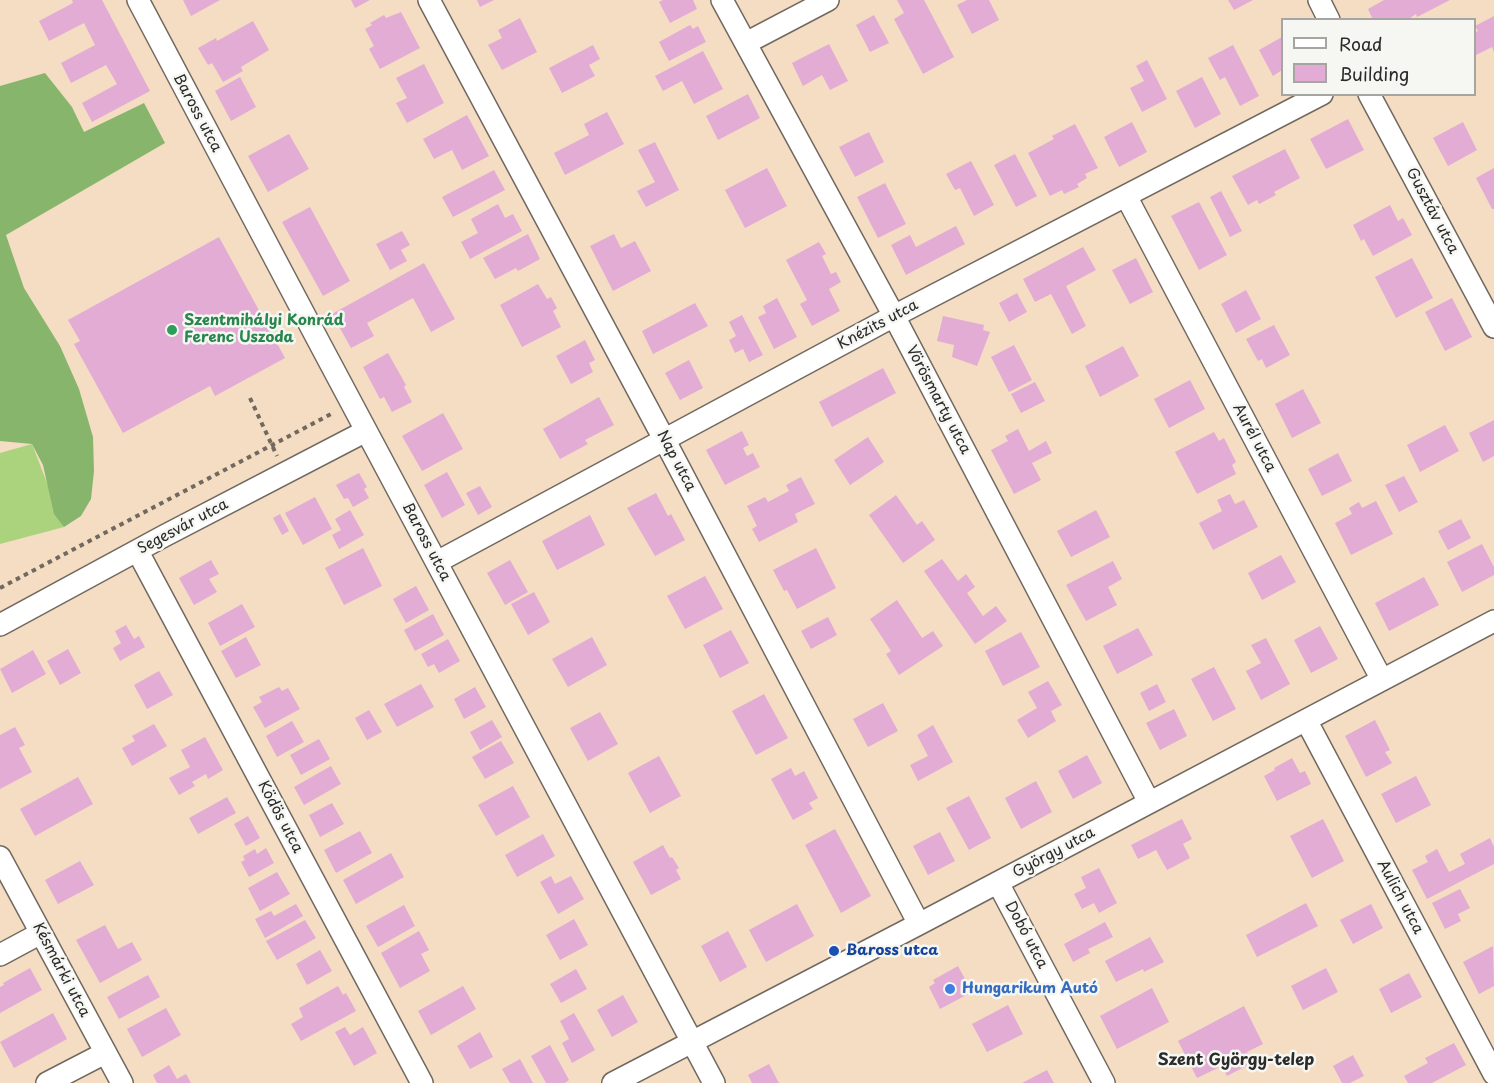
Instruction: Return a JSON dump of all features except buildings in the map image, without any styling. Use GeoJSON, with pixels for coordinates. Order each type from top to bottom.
{"type":"FeatureCollection","features":[{"type":"Feature","properties":{"kind":"street","name":"Baross utca"},"geometry":{"type":"LineString","coordinates":[[138,0],[714,1083]]}},
{"type":"Feature","properties":{"kind":"street","name":"Nap utca"},"geometry":{"type":"LineString","coordinates":[[429,0],[664,439],[919,924]]}},
{"type":"Feature","properties":{"kind":"street","name":"Vörösmarty utca"},"geometry":{"type":"LineString","coordinates":[[722,0],[894,316],[1149,802]]}},
{"type":"Feature","properties":{"kind":"street"},"geometry":{"type":"LineString","coordinates":[[746,43],[828,0]]}},
{"type":"Feature","properties":{"kind":"street"},"geometry":{"type":"LineString","coordinates":[[1319,0],[1328,18]]}},
{"type":"Feature","properties":{"kind":"street","name":"Knézits utca"},"geometry":{"type":"LineString","coordinates":[[436,562],[894,316],[1318,96]]}},
{"type":"Feature","properties":{"kind":"street","name":"Gusztáv utca"},"geometry":{"type":"LineString","coordinates":[[1370,96],[1494,327]]}},
{"type":"Feature","properties":{"kind":"street","name":"Aurél utca"},"geometry":{"type":"LineString","coordinates":[[1126,196],[1382,680]]}},
{"type":"Feature","properties":{"kind":"street","name":"Segesvár utca"},"geometry":{"type":"LineString","coordinates":[[0,625],[164,536],[366,431]]}},
{"type":"Feature","properties":{"kind":"street","name":"Ködös utca"},"geometry":{"type":"LineString","coordinates":[[138,552],[422,1083]]}},
{"type":"Feature","properties":{"kind":"street","name":"György utca"},"geometry":{"type":"LineString","coordinates":[[612,1083],[998,883],[1494,621]]}},
{"type":"Feature","properties":{"kind":"street","name":"Aulich utca"},"geometry":{"type":"LineString","coordinates":[[1306,720],[1494,1074]]}},
{"type":"Feature","properties":{"kind":"street","name":"Késmárki utca"},"geometry":{"type":"LineString","coordinates":[[0,857],[122,1083]]}},
{"type":"Feature","properties":{"kind":"street","name":"Dobó utca"},"geometry":{"type":"LineString","coordinates":[[998,883],[1104,1083]]}},
{"type":"Feature","properties":{"kind":"street"},"geometry":{"type":"LineString","coordinates":[[0,954],[41,933]]}},
{"type":"Feature","properties":{"kind":"street"},"geometry":{"type":"LineString","coordinates":[[47,1083],[105,1053]]}},
{"type":"Feature","properties":{"kind":"path"},"geometry":{"type":"LineString","coordinates":[[250,398],[285,472]]}},
{"type":"Feature","properties":{"kind":"path"},"geometry":{"type":"LineString","coordinates":[[0,588],[333,413],[327,402]]}},
{"type":"Feature","properties":{"kind":"green space"},"geometry":{"type":"Polygon","coordinates":[[[45,73],[72,107],[84,132],[144,103],[165,143],[6,235],[24,288],[60,346],[79,389],[93,437],[94,471],[91,499],[81,516],[64,527],[54,514],[43,465],[32,444],[0,441],[0,86],[45,73]]]}},
{"type":"Feature","properties":{"kind":"green space"},"geometry":{"type":"Polygon","coordinates":[[[32,444],[64,527],[0,544],[0,453],[32,444]]]}},
{"type":"Feature","properties":{"kind":"place","name":"Szentmihályi Konrád Ferenc Uszoda"},"geometry":{"type":"Point","coordinates":[172,330]}},
{"type":"Feature","properties":{"kind":"place","name":"Baross utca"},"geometry":{"type":"Point","coordinates":[834,951]}},
{"type":"Feature","properties":{"kind":"place","name":"Hungarikum Autó"},"geometry":{"type":"Point","coordinates":[950,989]}},
{"type":"Feature","properties":{"kind":"district","name":"Szent György-telep"},"geometry":{"type":"Point","coordinates":[1236,1061]}}]}
